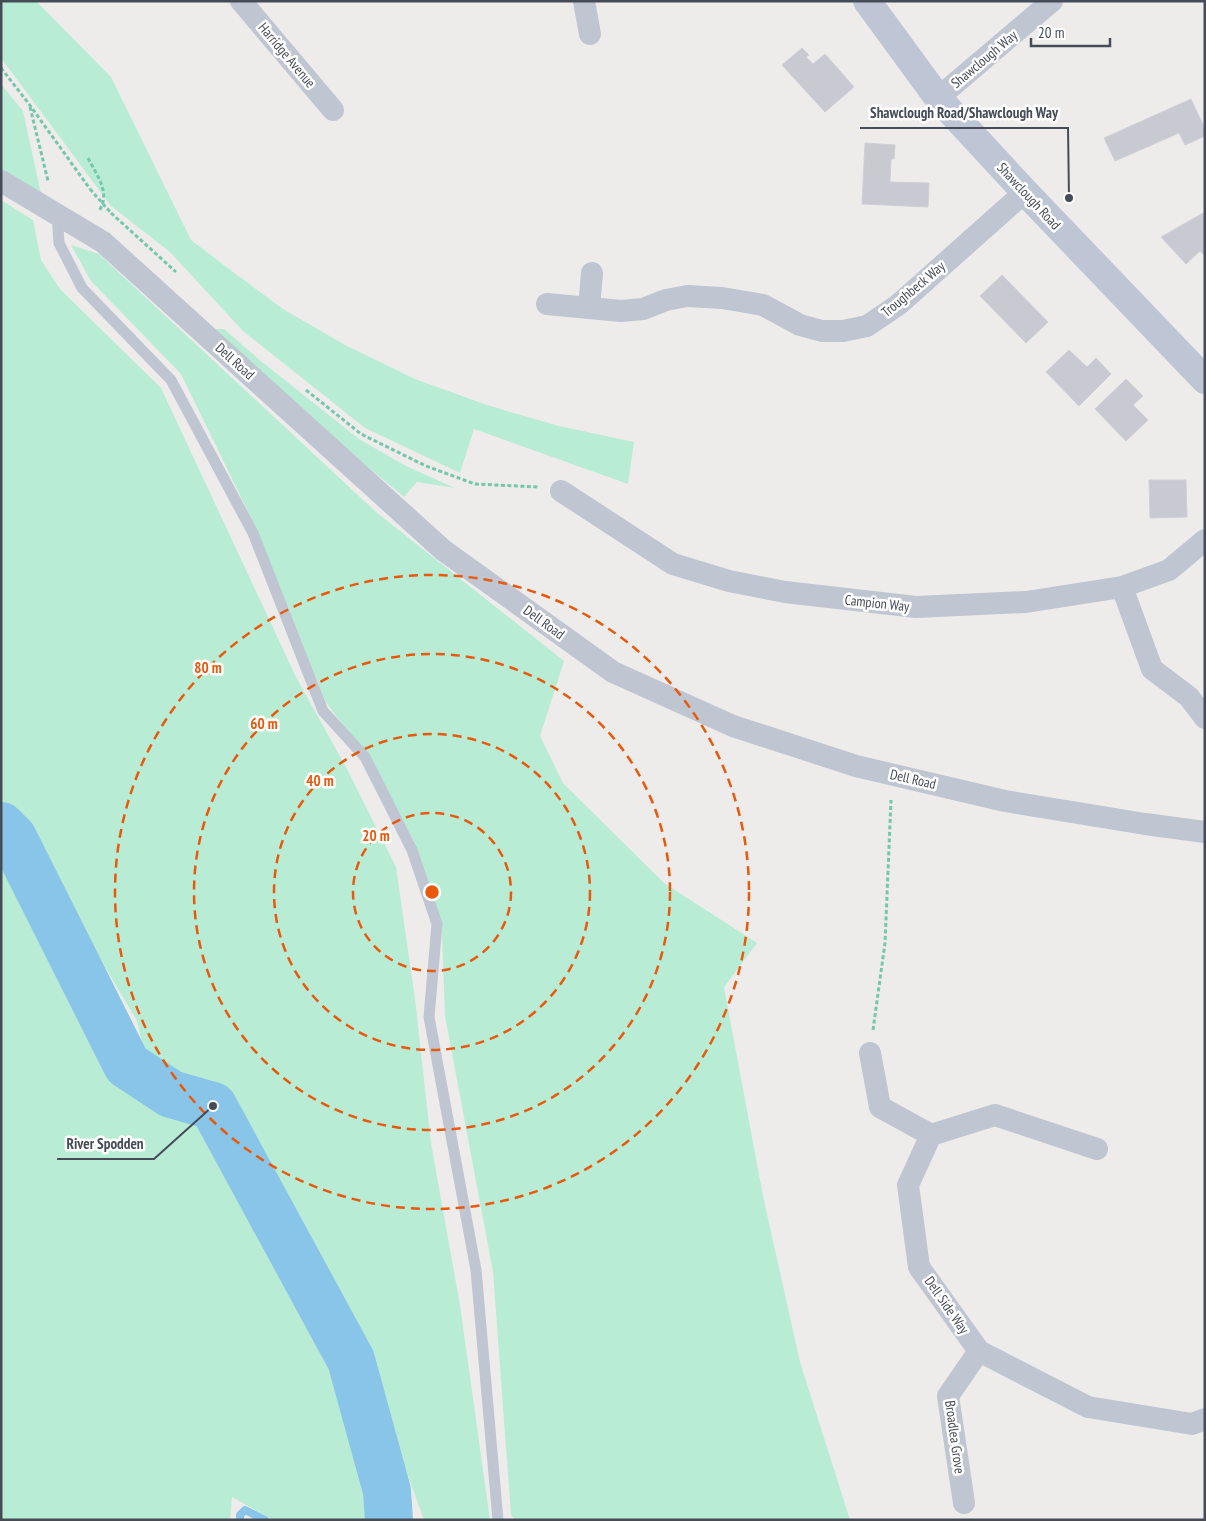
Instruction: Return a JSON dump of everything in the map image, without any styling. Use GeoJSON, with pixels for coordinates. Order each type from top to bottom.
{"type":"FeatureCollection","features":[{"type":"Feature","properties":{"kind":"main road","name":"Shawclough Road"},"geometry":{"type":"LineString","coordinates":[[867,1],[938,98],[1205,380]]}},
{"type":"Feature","properties":{"kind":"street","name":"Harridge Avenue"},"geometry":{"type":"LineString","coordinates":[[241,1],[333,110]]}},
{"type":"Feature","properties":{"kind":"street"},"geometry":{"type":"LineString","coordinates":[[584,1],[590,34]]}},
{"type":"Feature","properties":{"kind":"street","name":"Shawclough Way"},"geometry":{"type":"LineString","coordinates":[[938,98],[1052,1]]}},
{"type":"Feature","properties":{"kind":"street","name":"Dell Road"},"geometry":{"type":"LineString","coordinates":[[1,181],[103,242],[444,550],[613,672],[733,726],[856,766],[1005,801],[1205,832]]}},
{"type":"Feature","properties":{"kind":"street","name":"Troughbeck Way"},"geometry":{"type":"LineString","coordinates":[[548,304],[621,311],[643,308],[666,300],[687,296],[705,297],[763,305],[800,325],[822,332],[843,332],[867,326],[898,305],[1025,192]]}},
{"type":"Feature","properties":{"kind":"street"},"geometry":{"type":"LineString","coordinates":[[589,308],[592,273]]}},
{"type":"Feature","properties":{"kind":"street","name":"Campion Way"},"geometry":{"type":"LineString","coordinates":[[561,491],[673,564],[729,582],[785,592],[916,608],[1026,602],[1122,587],[1169,570],[1205,540]]}},
{"type":"Feature","properties":{"kind":"street"},"geometry":{"type":"LineString","coordinates":[[1122,587],[1152,669],[1189,697],[1205,718]]}},
{"type":"Feature","properties":{"kind":"street"},"geometry":{"type":"LineString","coordinates":[[870,1053],[880,1107],[931,1135],[995,1115],[1096,1149]]}},
{"type":"Feature","properties":{"kind":"street","name":"Dell Side Way"},"geometry":{"type":"LineString","coordinates":[[931,1135],[908,1186],[919,1267],[979,1351],[1088,1407],[1192,1424],[1205,1419]]}},
{"type":"Feature","properties":{"kind":"street","name":"Broadlea Grove"},"geometry":{"type":"LineString","coordinates":[[964,1502],[948,1396],[979,1351]]}},
{"type":"Feature","properties":{"kind":"lane"},"geometry":{"type":"LineString","coordinates":[[57,214],[59,243],[82,288],[171,380],[253,533],[323,711],[365,757],[412,850],[437,924],[429,1017],[476,1270],[498,1520]]}},
{"type":"Feature","properties":{"kind":"path"},"geometry":{"type":"LineString","coordinates":[[1,68],[90,189],[111,213]]}},
{"type":"Feature","properties":{"kind":"path"},"geometry":{"type":"LineString","coordinates":[[29,104],[57,214]]}},
{"type":"Feature","properties":{"kind":"path"},"geometry":{"type":"LineString","coordinates":[[80,227],[97,213],[104,203],[105,192],[88,158]]}},
{"type":"Feature","properties":{"kind":"path"},"geometry":{"type":"LineString","coordinates":[[361,434],[426,466],[475,484],[528,486],[561,491]]}},
{"type":"Feature","properties":{"kind":"path"},"geometry":{"type":"LineString","coordinates":[[870,1053],[885,944],[892,775]]}},
{"type":"Feature","properties":{"kind":"green space"},"geometry":{"type":"Polygon","coordinates":[[[1,1],[36,1],[111,77],[191,240],[283,309],[345,345],[415,379],[487,405],[559,426],[634,442],[628,484],[474,429],[460,473],[365,428],[243,331],[170,252],[111,206],[1,58],[1,1]]]}},
{"type":"Feature","properties":{"kind":"green space"},"geometry":{"type":"Polygon","coordinates":[[[1,84],[23,111],[41,194],[1,171],[1,84]]]}},
{"type":"Feature","properties":{"kind":"green space"},"geometry":{"type":"Polygon","coordinates":[[[1,200],[33,220],[41,260],[60,289],[161,388],[296,677],[347,769],[396,867],[415,999],[431,1143],[460,1305],[490,1520],[424,1520],[364,1354],[217,1083],[147,1063],[137,1021],[39,855],[1,803],[1,200]]]}},
{"type":"Feature","properties":{"kind":"green space"},"geometry":{"type":"Polygon","coordinates":[[[71,245],[99,254],[376,512],[564,661],[540,736],[563,783],[664,883],[757,943],[724,987],[763,1196],[800,1362],[850,1520],[515,1520],[511,1515],[493,1272],[445,1016],[442,935],[413,839],[375,768],[325,701],[256,528],[181,374],[91,281],[71,245]]]}},
{"type":"Feature","properties":{"kind":"green space"},"geometry":{"type":"Polygon","coordinates":[[[215,329],[224,329],[262,362],[359,439],[406,466],[455,488],[417,482],[404,497],[343,446],[215,329]]]}},
{"type":"Feature","properties":{"kind":"green space"},"geometry":{"type":"Polygon","coordinates":[[[1,845],[6,850],[116,1073],[204,1123],[342,1387],[371,1520],[273,1520],[232,1497],[230,1520],[1,1520],[1,845]]]}},
{"type":"Feature","properties":{"kind":"building"},"geometry":{"type":"Polygon","coordinates":[[[802,48],[809,55],[806,57],[813,64],[825,54],[854,87],[825,112],[782,65],[802,48]]]}},
{"type":"Feature","properties":{"kind":"building"},"geometry":{"type":"Polygon","coordinates":[[[1191,99],[1205,129],[1205,136],[1185,145],[1179,133],[1115,161],[1104,138],[1191,99]]]}},
{"type":"Feature","properties":{"kind":"building"},"geometry":{"type":"Polygon","coordinates":[[[865,143],[895,145],[894,159],[891,159],[890,182],[929,183],[928,207],[862,204],[865,143]]]}},
{"type":"Feature","properties":{"kind":"building"},"geometry":{"type":"Polygon","coordinates":[[[1203,213],[1205,215],[1205,256],[1200,251],[1186,264],[1161,237],[1203,213]]]}},
{"type":"Feature","properties":{"kind":"building"},"geometry":{"type":"Polygon","coordinates":[[[1002,275],[1048,322],[1026,343],[980,296],[1002,275]]]}},
{"type":"Feature","properties":{"kind":"building"},"geometry":{"type":"Polygon","coordinates":[[[1069,350],[1087,367],[1096,358],[1111,374],[1079,406],[1046,372],[1069,350]]]}},
{"type":"Feature","properties":{"kind":"building"},"geometry":{"type":"Polygon","coordinates":[[[1126,379],[1143,396],[1133,405],[1148,420],[1126,441],[1095,409],[1126,379]]]}},
{"type":"Feature","properties":{"kind":"building"},"geometry":{"type":"Polygon","coordinates":[[[1149,480],[1186,480],[1187,517],[1150,518],[1149,480]]]}},
{"type":"Feature","properties":{"kind":"waterway"},"geometry":{"type":"LineString","coordinates":[[1,826],[13,838],[127,1065],[171,1094],[213,1106],[351,1360],[387,1491],[389,1520]]}},
{"type":"Feature","properties":{"kind":"waterway"},"geometry":{"type":"LineString","coordinates":[[240,1520],[240,1515],[245,1510],[265,1520]]}},
{"type":"Feature","properties":{"kind":"place","name":"Shawclough Road/Shawclough Way"},"geometry":{"type":"Point","coordinates":[1069,198]}},
{"type":"Feature","properties":{"kind":"place","name":"River Spodden"},"geometry":{"type":"Point","coordinates":[213,1106]}}]}
